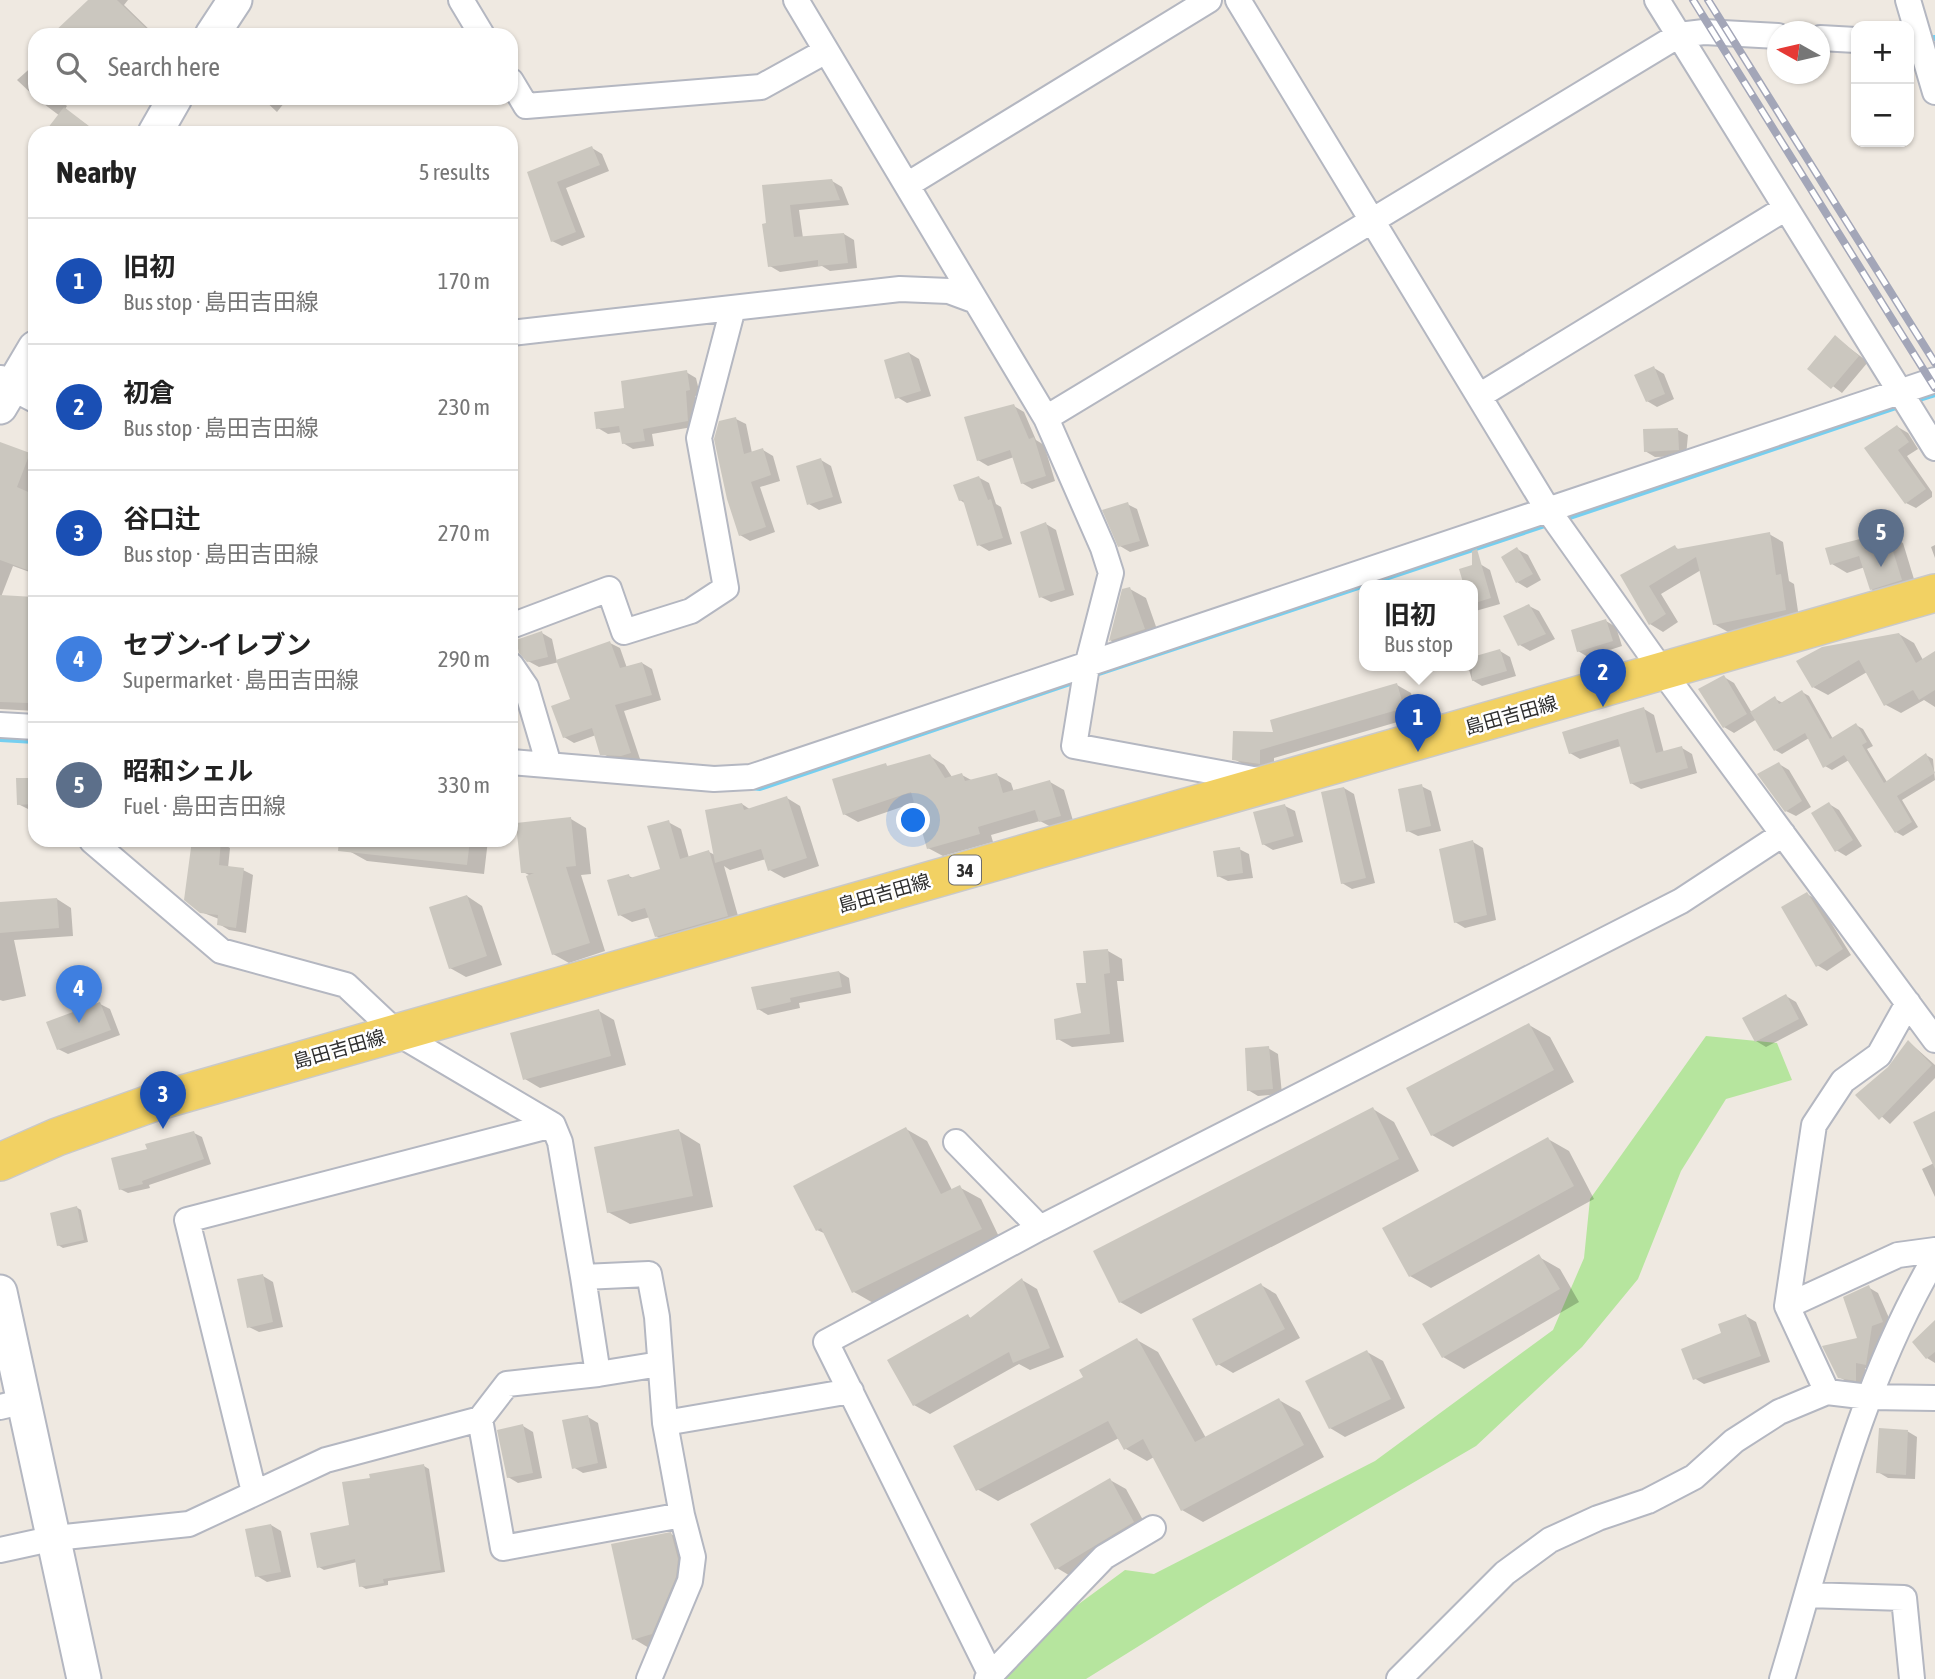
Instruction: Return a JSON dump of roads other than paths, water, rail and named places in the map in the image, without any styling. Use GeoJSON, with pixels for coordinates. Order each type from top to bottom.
{"type":"FeatureCollection","features":[{"type":"Feature","properties":{"kind":"main road","name":"島田吉田線"},"geometry":{"type":"LineString","coordinates":[[0,1161],[155,1101],[1935,593]]}},
{"type":"Feature","properties":{"kind":"street"},"geometry":{"type":"LineString","coordinates":[[217,28],[235,0]]}},
{"type":"Feature","properties":{"kind":"street"},"geometry":{"type":"LineString","coordinates":[[461,0],[478,28]]}},
{"type":"Feature","properties":{"kind":"street"},"geometry":{"type":"LineString","coordinates":[[796,0],[1046,418],[1091,517],[1111,573],[1087,666],[1074,746],[1272,783]]}},
{"type":"Feature","properties":{"kind":"street"},"geometry":{"type":"LineString","coordinates":[[907,185],[1209,0]]}},
{"type":"Feature","properties":{"kind":"street"},"geometry":{"type":"LineString","coordinates":[[1238,0],[1548,510],[1663,672],[1935,1040]]}},
{"type":"Feature","properties":{"kind":"street"},"geometry":{"type":"LineString","coordinates":[[1657,0],[1935,448]]}},
{"type":"Feature","properties":{"kind":"street"},"geometry":{"type":"LineString","coordinates":[[1908,0],[1915,43],[1935,92]]}},
{"type":"Feature","properties":{"kind":"street"},"geometry":{"type":"LineString","coordinates":[[1046,418],[1679,35],[1704,32],[1767,35]]}},
{"type":"Feature","properties":{"kind":"street"},"geometry":{"type":"LineString","coordinates":[[1830,39],[1851,40]]}},
{"type":"Feature","properties":{"kind":"street"},"geometry":{"type":"LineString","coordinates":[[518,93],[526,106],[761,87],[826,51]]}},
{"type":"Feature","properties":{"kind":"street"},"geometry":{"type":"LineString","coordinates":[[159,126],[171,105]]}},
{"type":"Feature","properties":{"kind":"street"},"geometry":{"type":"LineString","coordinates":[[1479,396],[1786,208]]}},
{"type":"Feature","properties":{"kind":"street"},"geometry":{"type":"LineString","coordinates":[[518,332],[900,289],[949,291],[976,301]]}},
{"type":"Feature","properties":{"kind":"street"},"geometry":{"type":"LineString","coordinates":[[518,623],[609,589],[624,632],[691,611],[726,588],[699,438],[733,308]]}},
{"type":"Feature","properties":{"kind":"street"},"geometry":{"type":"LineString","coordinates":[[11,393],[28,361]]}},
{"type":"Feature","properties":{"kind":"street"},"geometry":{"type":"LineString","coordinates":[[518,763],[714,779],[751,777],[1935,380]]}},
{"type":"Feature","properties":{"kind":"street"},"geometry":{"type":"LineString","coordinates":[[518,675],[526,687],[549,765]]}},
{"type":"Feature","properties":{"kind":"street"},"geometry":{"type":"LineString","coordinates":[[0,725],[28,727]]}},
{"type":"Feature","properties":{"kind":"street"},"geometry":{"type":"LineString","coordinates":[[1153,1528],[1104,1557],[989,1677],[826,1342],[1040,1228],[1681,901],[1783,834]]}},
{"type":"Feature","properties":{"kind":"street"},"geometry":{"type":"LineString","coordinates":[[99,847],[221,951],[346,985],[397,1032],[554,1125],[560,1142],[598,1374]]}},
{"type":"Feature","properties":{"kind":"street"},"geometry":{"type":"LineString","coordinates":[[1827,1392],[1787,1306],[1814,1125],[1843,1081],[1879,1055],[1908,1003]]}},
{"type":"Feature","properties":{"kind":"street"},"geometry":{"type":"LineString","coordinates":[[254,1492],[187,1220],[554,1125]]}},
{"type":"Feature","properties":{"kind":"street"},"geometry":{"type":"LineString","coordinates":[[957,1142],[1040,1228]]}},
{"type":"Feature","properties":{"kind":"street"},"geometry":{"type":"LineString","coordinates":[[1787,1306],[1898,1255],[1935,1250]]}},
{"type":"Feature","properties":{"kind":"street"},"geometry":{"type":"LineString","coordinates":[[1782,1679],[1869,1397],[1919,1285],[1935,1258]]}},
{"type":"Feature","properties":{"kind":"street"},"geometry":{"type":"LineString","coordinates":[[583,1277],[649,1274],[657,1317],[665,1423],[693,1557],[690,1581],[649,1679]]}},
{"type":"Feature","properties":{"kind":"street"},"geometry":{"type":"LineString","coordinates":[[0,1292],[12,1404],[55,1538],[84,1679]]}},
{"type":"Feature","properties":{"kind":"street"},"geometry":{"type":"LineString","coordinates":[[0,1549],[55,1538],[189,1524],[326,1460],[480,1419],[507,1384],[660,1364]]}},
{"type":"Feature","properties":{"kind":"street"},"geometry":{"type":"LineString","coordinates":[[665,1423],[851,1391]]}},
{"type":"Feature","properties":{"kind":"street"},"geometry":{"type":"LineString","coordinates":[[1399,1679],[1504,1573],[1550,1540],[1598,1518],[1648,1501],[1694,1478],[1734,1441],[1779,1412],[1827,1392],[1869,1397],[1935,1398]]}},
{"type":"Feature","properties":{"kind":"street"},"geometry":{"type":"LineString","coordinates":[[480,1419],[503,1548],[682,1514]]}},
{"type":"Feature","properties":{"kind":"street"},"geometry":{"type":"LineString","coordinates":[[1807,1595],[1904,1598],[1912,1679]]}},
{"type":"Feature","properties":{"kind":"waterway"},"geometry":{"type":"LineString","coordinates":[[1913,401],[1935,394]]}},
{"type":"Feature","properties":{"kind":"waterway"},"geometry":{"type":"LineString","coordinates":[[1561,520],[1902,405]]}},
{"type":"Feature","properties":{"kind":"waterway"},"geometry":{"type":"LineString","coordinates":[[1379,580],[1551,523]]}},
{"type":"Feature","properties":{"kind":"waterway"},"geometry":{"type":"LineString","coordinates":[[1093,675],[1359,587]]}},
{"type":"Feature","properties":{"kind":"waterway"},"geometry":{"type":"LineString","coordinates":[[751,787],[760,788],[1079,680]]}},
{"type":"Feature","properties":{"kind":"waterway"},"geometry":{"type":"LineString","coordinates":[[0,739],[28,741]]}},
{"type":"Feature","properties":{"kind":"railway"},"geometry":{"type":"LineString","coordinates":[[1693,0],[1935,388]]}},
{"type":"Feature","properties":{"kind":"railway"},"geometry":{"type":"LineString","coordinates":[[1708,0],[1935,363]]}},
{"type":"Feature","properties":{"kind":"place","name":"昭和シェル"},"geometry":{"type":"Point","coordinates":[1881,567]}},
{"type":"Feature","properties":{"kind":"place","name":"初倉"},"geometry":{"type":"Point","coordinates":[1603,707]}},
{"type":"Feature","properties":{"kind":"place","name":"旧初"},"geometry":{"type":"Point","coordinates":[1418,752]}},
{"type":"Feature","properties":{"kind":"place","name":"セブン-イレブン"},"geometry":{"type":"Point","coordinates":[79,1023]}},
{"type":"Feature","properties":{"kind":"place","name":"谷口辻"},"geometry":{"type":"Point","coordinates":[163,1129]}}]}
